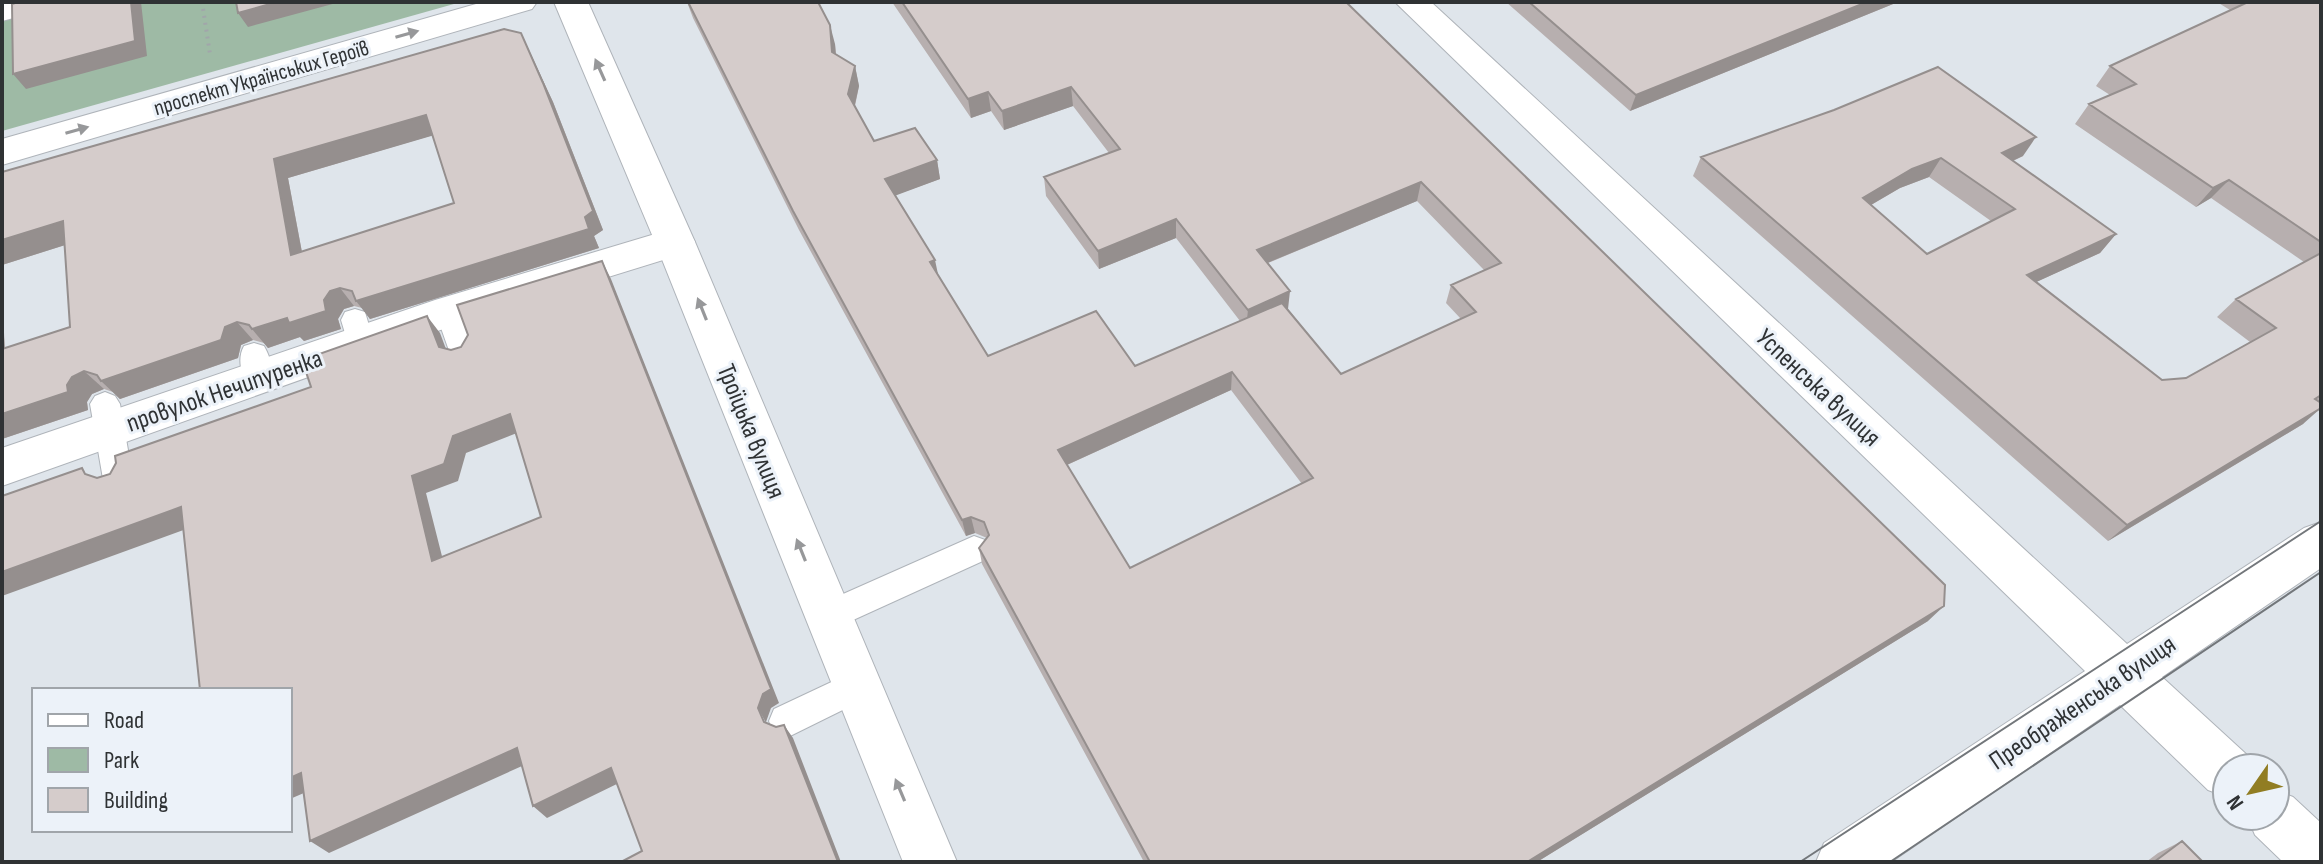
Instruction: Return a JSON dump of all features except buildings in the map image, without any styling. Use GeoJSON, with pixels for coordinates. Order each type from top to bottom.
{"type":"FeatureCollection","features":[{"type":"Feature","properties":{"kind":"street"},"geometry":{"type":"LineString","coordinates":[[2,11],[36,2]]}},
{"type":"Feature","properties":{"kind":"street","name":"проспект Українських Героїв"},"geometry":{"type":"LineString","coordinates":[[2,152],[520,2]]}},
{"type":"Feature","properties":{"kind":"street","name":"Троїцька вулиця"},"geometry":{"type":"LineString","coordinates":[[571,2],[675,242],[930,862]]}},
{"type":"Feature","properties":{"kind":"street","name":"Успенська вулиця"},"geometry":{"type":"LineString","coordinates":[[1412,2],[2211,757]]}},
{"type":"Feature","properties":{"kind":"street","name":"провулок Нечипуренка"},"geometry":{"type":"LineString","coordinates":[[2,467],[108,416],[358,331],[449,311],[675,242]]}},
{"type":"Feature","properties":{"kind":"street","name":"Преображенська вулиця"},"geometry":{"type":"LineString","coordinates":[[1843,862],[2321,542]]}},
{"type":"Feature","properties":{"kind":"street"},"geometry":{"type":"LineString","coordinates":[[2291,832],[2321,860]]}},
{"type":"Feature","properties":{"kind":"lane"},"geometry":{"type":"LineString","coordinates":[[449,311],[463,354]]}},
{"type":"Feature","properties":{"kind":"lane"},"geometry":{"type":"LineString","coordinates":[[108,416],[118,479]]}},
{"type":"Feature","properties":{"kind":"lane"},"geometry":{"type":"LineString","coordinates":[[828,616],[974,550]]}},
{"type":"Feature","properties":{"kind":"lane"},"geometry":{"type":"LineString","coordinates":[[786,721],[857,686]]}},
{"type":"Feature","properties":{"kind":"path"},"geometry":{"type":"LineString","coordinates":[[202,2],[211,59]]}},
{"type":"Feature","properties":{"kind":"green space"},"geometry":{"type":"Polygon","coordinates":[[[53,2],[461,2],[2,131],[2,15],[53,2]]]}},
{"type":"Feature","properties":{"kind":"tram line"},"geometry":{"type":"LineString","coordinates":[[1800,862],[2321,521]]}},
{"type":"Feature","properties":{"kind":"tram line"},"geometry":{"type":"LineString","coordinates":[[1890,862],[2321,572]]}}]}
